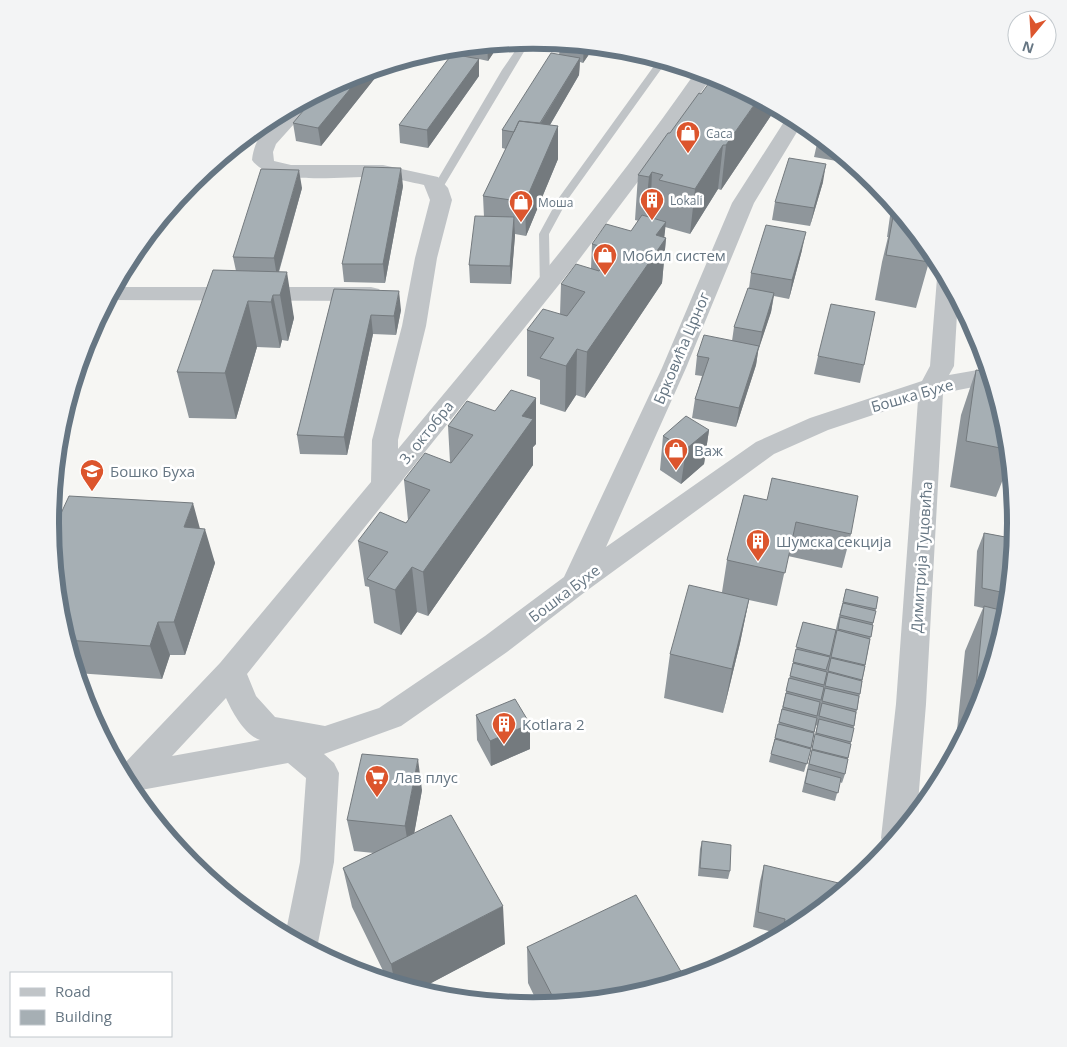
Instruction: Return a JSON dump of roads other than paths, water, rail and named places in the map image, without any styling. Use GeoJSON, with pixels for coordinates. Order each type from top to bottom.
{"type":"FeatureCollection","features":[{"type":"Feature","properties":{"kind":"street","name":"3. октобра"},"geometry":{"type":"LineString","coordinates":[[131,775],[231,672],[544,288],[646,158],[700,79]]}},
{"type":"Feature","properties":{"kind":"street"},"geometry":{"type":"LineString","coordinates":[[290,116],[268,139],[261,152],[262,160],[267,165],[291,171],[383,171],[420,178],[431,182],[437,189],[440,200],[403,294],[414,326],[386,440],[384,484]]}},
{"type":"Feature","properties":{"kind":"street","name":"Брковића Црног"},"geometry":{"type":"LineString","coordinates":[[575,584],[674,368],[743,203],[791,125]]}},
{"type":"Feature","properties":{"kind":"street","name":"Димитрија Туцовића"},"geometry":{"type":"LineString","coordinates":[[899,826],[910,722],[931,387],[942,366],[947,290]]}},
{"type":"Feature","properties":{"kind":"street"},"geometry":{"type":"LineString","coordinates":[[118,294],[403,294]]}},
{"type":"Feature","properties":{"kind":"street","name":"Бошка Бухе"},"geometry":{"type":"LineString","coordinates":[[134,779],[310,744],[390,717],[496,644],[575,584],[765,448],[819,424],[931,387],[985,377]]}},
{"type":"Feature","properties":{"kind":"street"},"geometry":{"type":"LineString","coordinates":[[231,672],[244,704],[266,729],[310,744],[323,773],[317,862],[302,938]]}},
{"type":"Feature","properties":{"kind":"lane"},"geometry":{"type":"LineString","coordinates":[[437,189],[507,70],[521,49]]}},
{"type":"Feature","properties":{"kind":"lane"},"geometry":{"type":"LineString","coordinates":[[544,288],[544,234],[563,199],[659,66]]}},
{"type":"Feature","properties":{"kind":"place","name":"Caca"},"geometry":{"type":"Point","coordinates":[688,154]}},
{"type":"Feature","properties":{"kind":"place","name":"Lokali"},"geometry":{"type":"Point","coordinates":[652,221]}},
{"type":"Feature","properties":{"kind":"place","name":"Моша"},"geometry":{"type":"Point","coordinates":[521,223]}},
{"type":"Feature","properties":{"kind":"place","name":"Мобил систем"},"geometry":{"type":"Point","coordinates":[605,276]}},
{"type":"Feature","properties":{"kind":"place","name":"Важ"},"geometry":{"type":"Point","coordinates":[676,471]}},
{"type":"Feature","properties":{"kind":"place","name":"Бошко Буха"},"geometry":{"type":"Point","coordinates":[92,492]}},
{"type":"Feature","properties":{"kind":"place","name":"Шумска секција"},"geometry":{"type":"Point","coordinates":[758,562]}},
{"type":"Feature","properties":{"kind":"place","name":"Kotlara 2"},"geometry":{"type":"Point","coordinates":[504,745]}},
{"type":"Feature","properties":{"kind":"place","name":"Лав плус"},"geometry":{"type":"Point","coordinates":[377,798]}}]}
